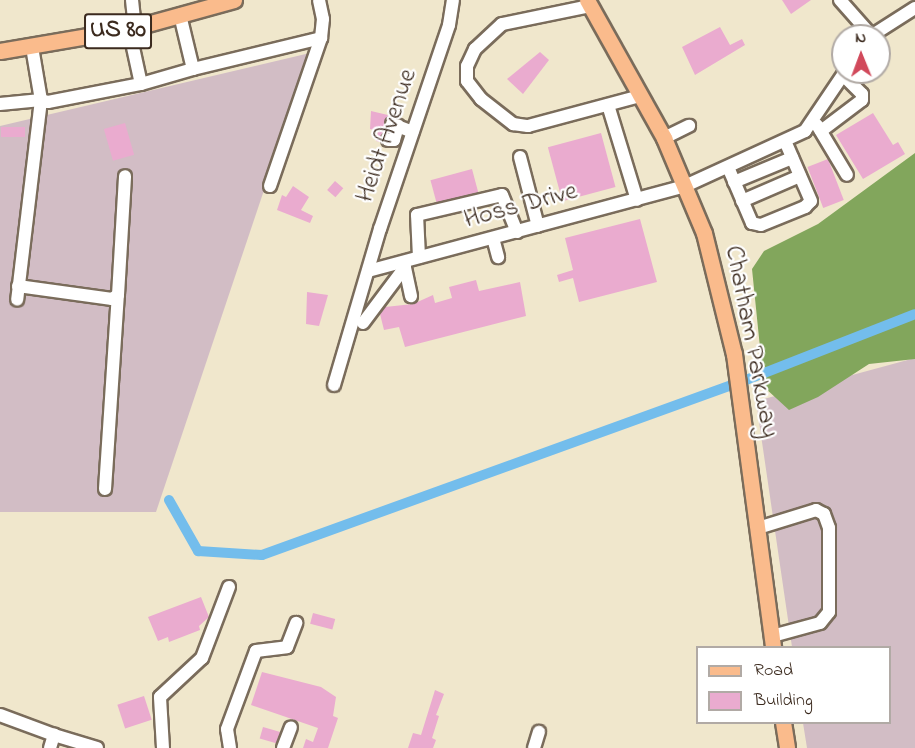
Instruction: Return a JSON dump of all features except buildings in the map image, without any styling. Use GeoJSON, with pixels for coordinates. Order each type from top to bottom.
{"type":"FeatureCollection","features":[{"type":"Feature","properties":{"kind":"main road","name":"US 80"},"geometry":{"type":"LineString","coordinates":[[0,51],[132,28],[234,0]]}},
{"type":"Feature","properties":{"kind":"main road","name":"Chatham Parkway"},"geometry":{"type":"LineString","coordinates":[[588,3],[664,138],[704,233],[722,297],[734,354],[772,642]]}},
{"type":"Feature","properties":{"kind":"main road"},"geometry":{"type":"LineString","coordinates":[[783,724],[787,748]]}},
{"type":"Feature","properties":{"kind":"street"},"geometry":{"type":"LineString","coordinates":[[132,0],[132,28],[141,84]]}},
{"type":"Feature","properties":{"kind":"street"},"geometry":{"type":"LineString","coordinates":[[270,186],[321,38],[323,19],[319,0]]}},
{"type":"Feature","properties":{"kind":"street","name":"Heidt Avenue"},"geometry":{"type":"LineString","coordinates":[[334,385],[363,286],[449,25],[453,0]]}},
{"type":"Feature","properties":{"kind":"street"},"geometry":{"type":"LineString","coordinates":[[840,0],[861,24]]}},
{"type":"Feature","properties":{"kind":"street"},"geometry":{"type":"LineString","coordinates":[[588,3],[502,24],[475,50],[467,66],[467,81],[481,99],[513,124],[528,126],[640,96]]}},
{"type":"Feature","properties":{"kind":"street"},"geometry":{"type":"LineString","coordinates":[[890,24],[915,8]]}},
{"type":"Feature","properties":{"kind":"street"},"geometry":{"type":"LineString","coordinates":[[180,15],[193,69]]}},
{"type":"Feature","properties":{"kind":"street"},"geometry":{"type":"LineString","coordinates":[[0,104],[41,100],[48,102],[141,84],[321,38]]}},
{"type":"Feature","properties":{"kind":"street"},"geometry":{"type":"LineString","coordinates":[[16,300],[41,100],[32,47]]}},
{"type":"Feature","properties":{"kind":"street"},"geometry":{"type":"LineString","coordinates":[[839,84],[818,126],[847,175]]}},
{"type":"Feature","properties":{"kind":"street","name":"Hoss Drive"},"geometry":{"type":"LineString","coordinates":[[368,271],[404,264],[419,257],[685,186],[818,126],[862,100],[862,94],[853,84]]}},
{"type":"Feature","properties":{"kind":"street"},"geometry":{"type":"LineString","coordinates":[[608,105],[638,200]]}},
{"type":"Feature","properties":{"kind":"street"},"geometry":{"type":"LineString","coordinates":[[388,140],[394,140],[395,125],[413,132]]}},
{"type":"Feature","properties":{"kind":"street"},"geometry":{"type":"LineString","coordinates":[[664,138],[689,126]]}},
{"type":"Feature","properties":{"kind":"street"},"geometry":{"type":"LineString","coordinates":[[728,167],[752,224],[761,225],[805,207],[811,201],[785,141]]}},
{"type":"Feature","properties":{"kind":"street"},"geometry":{"type":"LineString","coordinates":[[520,157],[538,226]]}},
{"type":"Feature","properties":{"kind":"street"},"geometry":{"type":"LineString","coordinates":[[734,182],[792,158]]}},
{"type":"Feature","properties":{"kind":"street"},"geometry":{"type":"LineString","coordinates":[[105,489],[125,176]]}},
{"type":"Feature","properties":{"kind":"street"},"geometry":{"type":"LineString","coordinates":[[742,201],[800,176]]}},
{"type":"Feature","properties":{"kind":"street"},"geometry":{"type":"LineString","coordinates":[[419,257],[417,215],[502,195],[517,232]]}},
{"type":"Feature","properties":{"kind":"street"},"geometry":{"type":"LineString","coordinates":[[493,238],[498,257]]}},
{"type":"Feature","properties":{"kind":"street"},"geometry":{"type":"LineString","coordinates":[[404,264],[411,296]]}},
{"type":"Feature","properties":{"kind":"street"},"geometry":{"type":"LineString","coordinates":[[363,323],[404,264]]}},
{"type":"Feature","properties":{"kind":"street"},"geometry":{"type":"LineString","coordinates":[[18,286],[112,299],[118,295]]}},
{"type":"Feature","properties":{"kind":"street"},"geometry":{"type":"LineString","coordinates":[[758,528],[816,510],[824,514],[830,528],[829,612],[820,623],[772,642]]}},
{"type":"Feature","properties":{"kind":"street"},"geometry":{"type":"LineString","coordinates":[[163,748],[160,697],[202,658],[229,587]]}},
{"type":"Feature","properties":{"kind":"street"},"geometry":{"type":"LineString","coordinates":[[230,748],[227,729],[256,651],[287,647],[296,624]]}},
{"type":"Feature","properties":{"kind":"street"},"geometry":{"type":"LineString","coordinates":[[0,715],[97,748]]}},
{"type":"Feature","properties":{"kind":"street"},"geometry":{"type":"LineString","coordinates":[[283,748],[291,727]]}},
{"type":"Feature","properties":{"kind":"street"},"geometry":{"type":"LineString","coordinates":[[534,748],[539,732]]}},
{"type":"Feature","properties":{"kind":"street"},"geometry":{"type":"LineString","coordinates":[[50,748],[54,735]]}},
{"type":"Feature","properties":{"kind":"shaded area"},"geometry":{"type":"Polygon","coordinates":[[[310,53],[156,512],[0,512],[0,126],[310,53]]]}},
{"type":"Feature","properties":{"kind":"shaded area"},"geometry":{"type":"Polygon","coordinates":[[[915,358],[915,748],[807,748],[803,724],[891,724],[891,646],[792,646],[756,401],[915,358]]]}},
{"type":"Feature","properties":{"kind":"green space"},"geometry":{"type":"Polygon","coordinates":[[[915,153],[915,359],[869,364],[818,397],[789,410],[764,387],[752,269],[764,251],[818,224],[915,153]]]}},
{"type":"Feature","properties":{"kind":"waterway"},"geometry":{"type":"LineString","coordinates":[[746,380],[915,314]]}},
{"type":"Feature","properties":{"kind":"waterway"},"geometry":{"type":"LineString","coordinates":[[169,500],[198,551],[262,555],[730,386]]}}]}
